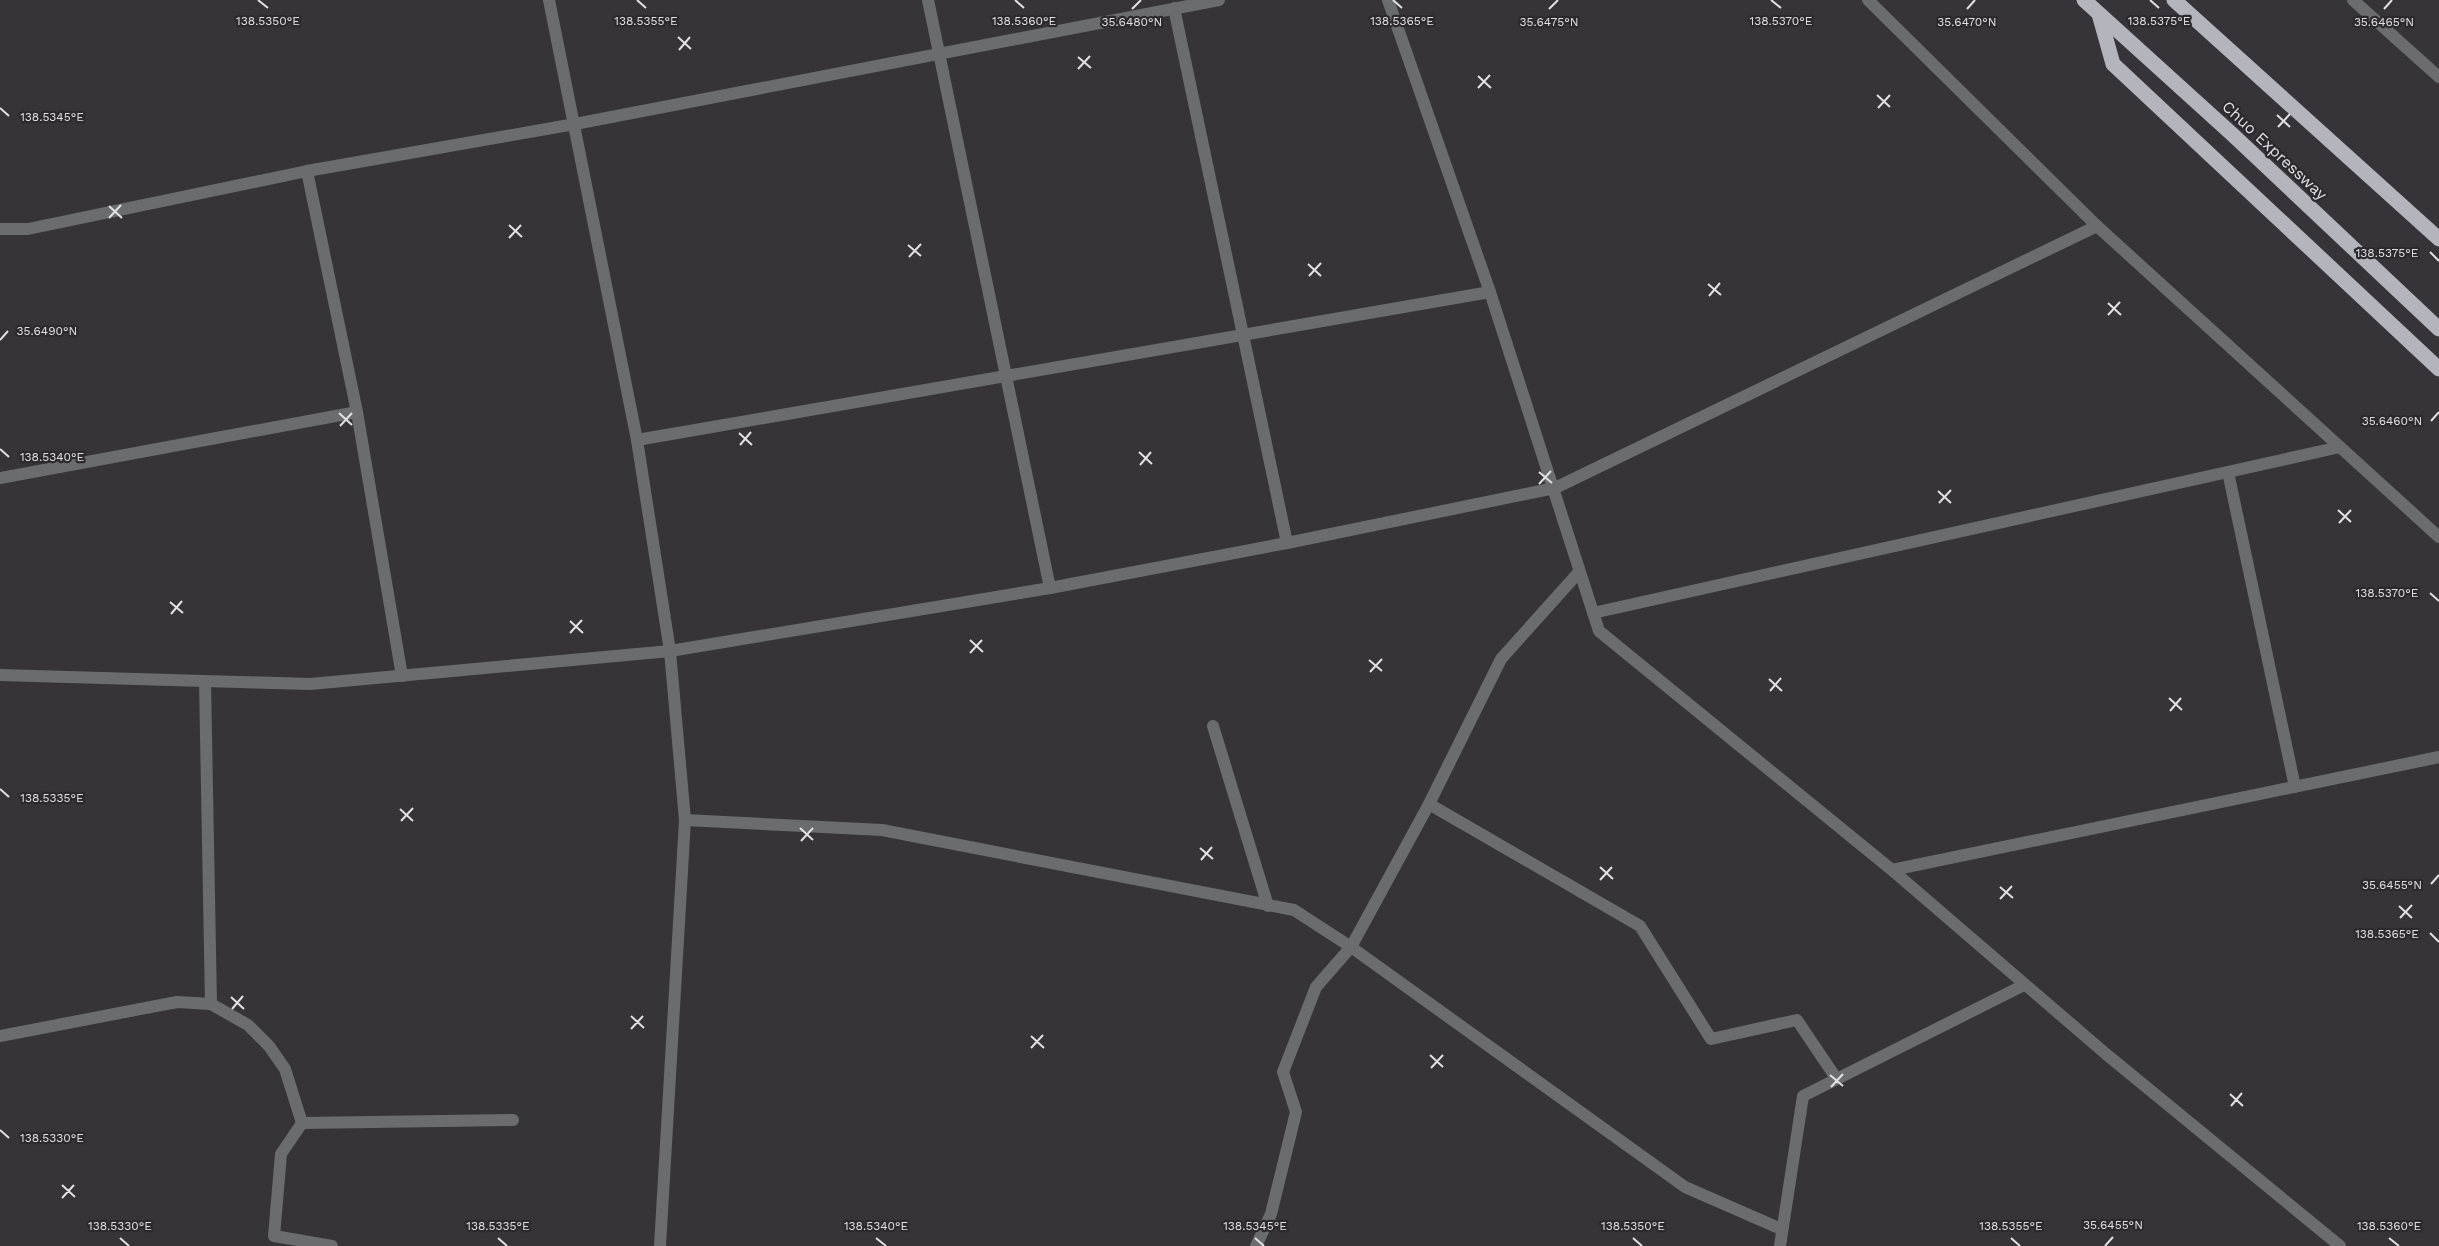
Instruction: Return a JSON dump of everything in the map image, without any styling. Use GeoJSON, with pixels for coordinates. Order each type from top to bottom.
{"type":"FeatureCollection","features":[{"type":"Feature","properties":{"kind":"highway","name":"Chuo Expressway"},"geometry":{"type":"LineString","coordinates":[[2084,0],[2234,135],[2439,329]]}},
{"type":"Feature","properties":{"kind":"highway"},"geometry":{"type":"LineString","coordinates":[[2174,0],[2439,239]]}},
{"type":"Feature","properties":{"kind":"highway"},"geometry":{"type":"LineString","coordinates":[[2099,14],[2113,64],[2439,369]]}},
{"type":"Feature","properties":{"kind":"highway"},"geometry":{"type":"LineString","coordinates":[[2402,204],[2439,231]]}},
{"type":"Feature","properties":{"kind":"street"},"geometry":{"type":"LineString","coordinates":[[549,0],[637,440],[670,651],[685,820],[660,1246]]}},
{"type":"Feature","properties":{"kind":"street"},"geometry":{"type":"LineString","coordinates":[[928,0],[1050,588]]}},
{"type":"Feature","properties":{"kind":"street"},"geometry":{"type":"LineString","coordinates":[[0,229],[28,229],[307,171],[575,124],[1219,0]]}},
{"type":"Feature","properties":{"kind":"street"},"geometry":{"type":"LineString","coordinates":[[1388,0],[1490,292],[1555,488],[1579,572],[1599,631],[1892,870],[2024,985],[2340,1246]]}},
{"type":"Feature","properties":{"kind":"street"},"geometry":{"type":"LineString","coordinates":[[1868,0],[2097,226],[2439,538]]}},
{"type":"Feature","properties":{"kind":"street"},"geometry":{"type":"LineString","coordinates":[[2353,0],[2439,77]]}},
{"type":"Feature","properties":{"kind":"street"},"geometry":{"type":"LineString","coordinates":[[1174,8],[1287,543]]}},
{"type":"Feature","properties":{"kind":"street"},"geometry":{"type":"LineString","coordinates":[[307,171],[356,412],[402,676]]}},
{"type":"Feature","properties":{"kind":"street"},"geometry":{"type":"LineString","coordinates":[[0,675],[310,684],[670,651],[1050,588],[1287,543],[1555,488],[2097,226]]}},
{"type":"Feature","properties":{"kind":"street"},"geometry":{"type":"LineString","coordinates":[[637,440],[1490,292]]}},
{"type":"Feature","properties":{"kind":"street"},"geometry":{"type":"LineString","coordinates":[[0,478],[356,412]]}},
{"type":"Feature","properties":{"kind":"street"},"geometry":{"type":"LineString","coordinates":[[1593,613],[2340,446]]}},
{"type":"Feature","properties":{"kind":"street"},"geometry":{"type":"LineString","coordinates":[[2228,472],[2295,787]]}},
{"type":"Feature","properties":{"kind":"street"},"geometry":{"type":"LineString","coordinates":[[1256,1246],[1271,1214],[1296,1112],[1283,1072],[1316,987],[1352,947],[1429,804],[1502,660],[1579,572]]}},
{"type":"Feature","properties":{"kind":"street"},"geometry":{"type":"LineString","coordinates":[[205,681],[211,1004]]}},
{"type":"Feature","properties":{"kind":"street"},"geometry":{"type":"LineString","coordinates":[[1213,726],[1268,906]]}},
{"type":"Feature","properties":{"kind":"street"},"geometry":{"type":"LineString","coordinates":[[1892,870],[2439,757]]}},
{"type":"Feature","properties":{"kind":"street"},"geometry":{"type":"LineString","coordinates":[[1429,804],[1640,926],[1711,1039],[1797,1020],[1836,1078]]}},
{"type":"Feature","properties":{"kind":"street"},"geometry":{"type":"LineString","coordinates":[[685,820],[882,830],[1294,910],[1352,947],[1685,1187],[1781,1229]]}},
{"type":"Feature","properties":{"kind":"street"},"geometry":{"type":"LineString","coordinates":[[1780,1246],[1781,1229],[1803,1096],[2024,985]]}},
{"type":"Feature","properties":{"kind":"street"},"geometry":{"type":"LineString","coordinates":[[0,1036],[178,1002],[211,1004],[248,1025],[269,1046],[285,1069],[302,1123]]}},
{"type":"Feature","properties":{"kind":"street"},"geometry":{"type":"LineString","coordinates":[[302,1123],[513,1120]]}},
{"type":"Feature","properties":{"kind":"street"},"geometry":{"type":"LineString","coordinates":[[302,1123],[281,1154],[274,1236],[332,1246]]}}]}
